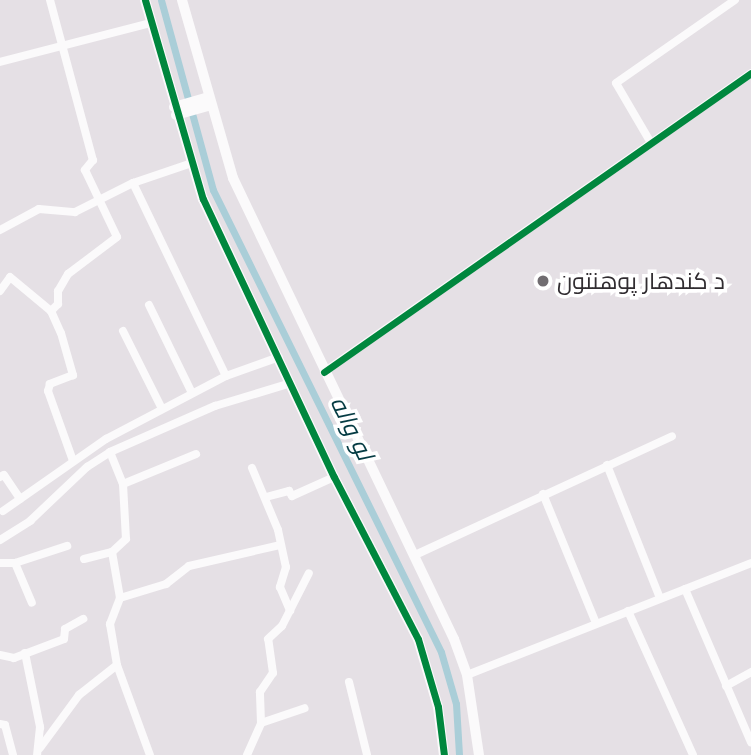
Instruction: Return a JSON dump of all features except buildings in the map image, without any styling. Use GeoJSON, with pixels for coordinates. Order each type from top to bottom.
{"type":"FeatureCollection","features":[{"type":"Feature","properties":{"kind":"street"},"geometry":{"type":"LineString","coordinates":[[50,0],[93,160],[85,170],[117,237],[68,274],[58,291],[58,304],[51,311]]}},
{"type":"Feature","properties":{"kind":"street"},"geometry":{"type":"LineString","coordinates":[[145,0],[189,164],[334,477],[418,639],[430,672],[444,755]]}},
{"type":"Feature","properties":{"kind":"street"},"geometry":{"type":"LineString","coordinates":[[181,0],[233,178],[324,372],[415,555],[467,675],[479,755]]}},
{"type":"Feature","properties":{"kind":"street"},"geometry":{"type":"LineString","coordinates":[[651,143],[616,83],[735,0]]}},
{"type":"Feature","properties":{"kind":"street"},"geometry":{"type":"LineString","coordinates":[[0,62],[151,23]]}},
{"type":"Feature","properties":{"kind":"street"},"geometry":{"type":"LineString","coordinates":[[324,372],[751,73]]}},
{"type":"Feature","properties":{"kind":"street"},"geometry":{"type":"LineString","coordinates":[[175,111],[210,101]]}},
{"type":"Feature","properties":{"kind":"street"},"geometry":{"type":"LineString","coordinates":[[0,230],[39,209],[75,212],[133,183],[189,164]]}},
{"type":"Feature","properties":{"kind":"street"},"geometry":{"type":"LineString","coordinates":[[133,183],[226,376]]}},
{"type":"Feature","properties":{"kind":"street"},"geometry":{"type":"LineString","coordinates":[[0,291],[10,276],[51,311],[73,375],[50,384],[48,391],[73,461]]}},
{"type":"Feature","properties":{"kind":"street"},"geometry":{"type":"LineString","coordinates":[[149,305],[192,393]]}},
{"type":"Feature","properties":{"kind":"street"},"geometry":{"type":"LineString","coordinates":[[123,331],[162,410]]}},
{"type":"Feature","properties":{"kind":"street"},"geometry":{"type":"LineString","coordinates":[[3,511],[73,461],[192,393],[226,376],[279,357]]}},
{"type":"Feature","properties":{"kind":"street"},"geometry":{"type":"LineString","coordinates":[[0,540],[30,521],[87,467],[110,452],[215,406],[291,383]]}},
{"type":"Feature","properties":{"kind":"street"},"geometry":{"type":"LineString","coordinates":[[415,555],[672,436]]}},
{"type":"Feature","properties":{"kind":"street"},"geometry":{"type":"LineString","coordinates":[[83,559],[112,552],[127,539],[123,484],[110,452]]}},
{"type":"Feature","properties":{"kind":"street"},"geometry":{"type":"LineString","coordinates":[[123,484],[196,454]]}},
{"type":"Feature","properties":{"kind":"street"},"geometry":{"type":"LineString","coordinates":[[607,465],[660,598]]}},
{"type":"Feature","properties":{"kind":"street"},"geometry":{"type":"LineString","coordinates":[[252,468],[266,497],[286,567],[280,587],[290,611]]}},
{"type":"Feature","properties":{"kind":"street"},"geometry":{"type":"LineString","coordinates":[[0,477],[4,475],[20,499]]}},
{"type":"Feature","properties":{"kind":"street"},"geometry":{"type":"LineString","coordinates":[[266,497],[289,491],[292,496],[334,477]]}},
{"type":"Feature","properties":{"kind":"street"},"geometry":{"type":"LineString","coordinates":[[543,494],[596,623]]}},
{"type":"Feature","properties":{"kind":"street"},"geometry":{"type":"LineString","coordinates":[[0,563],[15,563],[67,545]]}},
{"type":"Feature","properties":{"kind":"street"},"geometry":{"type":"LineString","coordinates":[[120,598],[166,584],[189,566],[280,545]]}},
{"type":"Feature","properties":{"kind":"street"},"geometry":{"type":"LineString","coordinates":[[112,552],[120,598],[110,624],[117,665],[150,755]]}},
{"type":"Feature","properties":{"kind":"street"},"geometry":{"type":"LineString","coordinates":[[15,563],[32,603]]}},
{"type":"Feature","properties":{"kind":"street"},"geometry":{"type":"LineString","coordinates":[[467,675],[750,565]]}},
{"type":"Feature","properties":{"kind":"street"},"geometry":{"type":"LineString","coordinates":[[247,755],[261,723],[260,692],[273,673],[268,639],[290,611],[309,573]]}},
{"type":"Feature","properties":{"kind":"street"},"geometry":{"type":"LineString","coordinates":[[685,589],[751,742]]}},
{"type":"Feature","properties":{"kind":"street"},"geometry":{"type":"LineString","coordinates":[[628,611],[692,755]]}},
{"type":"Feature","properties":{"kind":"street"},"geometry":{"type":"LineString","coordinates":[[0,656],[25,653],[64,639],[65,629],[83,618]]}},
{"type":"Feature","properties":{"kind":"street"},"geometry":{"type":"LineString","coordinates":[[25,653],[38,752]]}},
{"type":"Feature","properties":{"kind":"street"},"geometry":{"type":"LineString","coordinates":[[38,752],[79,695],[117,665]]}},
{"type":"Feature","properties":{"kind":"street"},"geometry":{"type":"LineString","coordinates":[[726,686],[751,672]]}},
{"type":"Feature","properties":{"kind":"street"},"geometry":{"type":"LineString","coordinates":[[349,682],[367,755]]}},
{"type":"Feature","properties":{"kind":"street"},"geometry":{"type":"LineString","coordinates":[[261,723],[305,708]]}},
{"type":"Feature","properties":{"kind":"street"},"geometry":{"type":"LineString","coordinates":[[0,724],[5,725],[13,755]]}},
{"type":"Feature","properties":{"kind":"waterway","name":"لو واله"},"geometry":{"type":"LineString","coordinates":[[161,0],[213,190],[441,652],[456,704],[459,755]]}},
{"type":"Feature","properties":{"kind":"cycle path"},"geometry":{"type":"LineString","coordinates":[[145,0],[203,199],[334,477],[418,639],[438,707],[444,755]]}},
{"type":"Feature","properties":{"kind":"cycle path"},"geometry":{"type":"LineString","coordinates":[[324,372],[751,73]]}},
{"type":"Feature","properties":{"kind":"place","name":"د کندهار پوهنتون"},"geometry":{"type":"Point","coordinates":[543,281]}}]}
